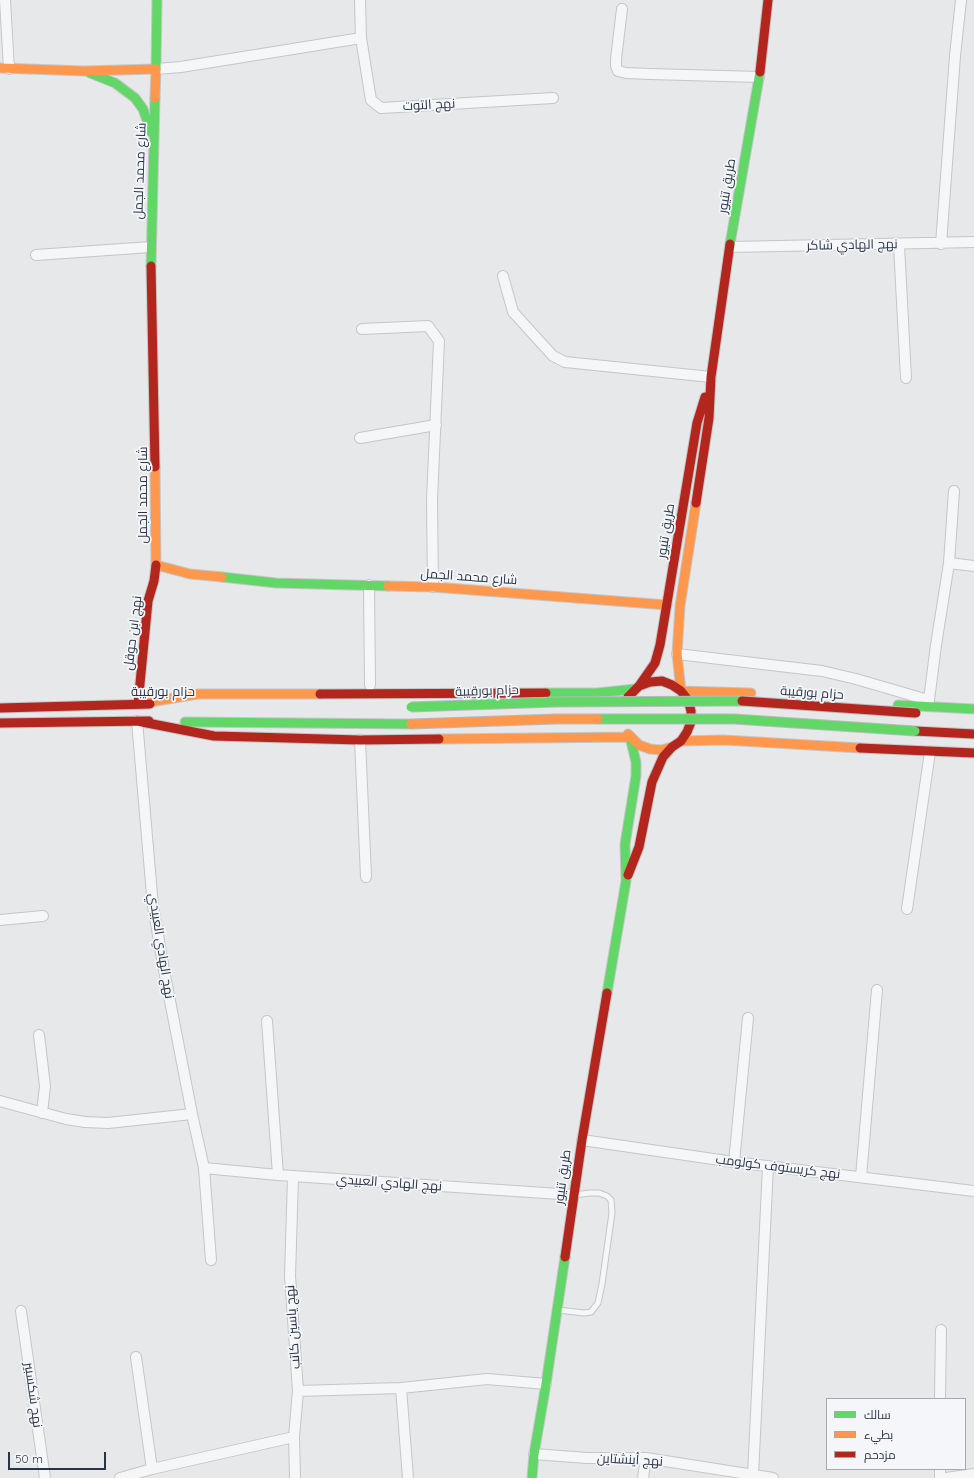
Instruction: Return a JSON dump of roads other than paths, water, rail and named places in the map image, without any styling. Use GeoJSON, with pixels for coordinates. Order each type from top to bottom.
{"type":"FeatureCollection","features":[{"type":"Feature","properties":{"kind":"main road","name":"شارع محمد الجمل"},"geometry":{"type":"LineString","coordinates":[[157,0],[152,247],[156,565],[190,574],[268,582],[433,587],[666,605]]}},
{"type":"Feature","properties":{"kind":"main road","name":"طريق تنيور"},"geometry":{"type":"LineString","coordinates":[[681,691],[677,654],[680,606],[709,418],[711,377],[730,247],[759,76],[768,0]]}},
{"type":"Feature","properties":{"kind":"main road"},"geometry":{"type":"LineString","coordinates":[[4,68],[84,71],[156,69]]}},
{"type":"Feature","properties":{"kind":"main road"},"geometry":{"type":"LineString","coordinates":[[84,71],[115,83],[135,98],[145,114],[154,143]]}},
{"type":"Feature","properties":{"kind":"main road","name":"طريق تنيور"},"geometry":{"type":"LineString","coordinates":[[637,687],[655,663],[660,645],[697,423],[711,377]]}},
{"type":"Feature","properties":{"kind":"main road","name":"نهج ابن حوقل"},"geometry":{"type":"LineString","coordinates":[[138,704],[148,601],[154,581],[156,565]]}},
{"type":"Feature","properties":{"kind":"main road"},"geometry":{"type":"LineString","coordinates":[[138,704],[198,694],[590,693],[637,687],[650,682],[662,681],[681,691],[688,700],[691,711],[691,722],[681,741],[672,747],[661,750],[650,749],[639,745],[630,737],[624,727],[622,715],[624,704],[630,694],[637,687]]}},
{"type":"Feature","properties":{"kind":"main road"},"geometry":{"type":"LineString","coordinates":[[681,691],[734,692],[928,704],[974,709]]}},
{"type":"Feature","properties":{"kind":"main road","name":"حزام بورقيبة"},"geometry":{"type":"LineString","coordinates":[[407,707],[556,702],[736,701],[974,717]]}},
{"type":"Feature","properties":{"kind":"main road","name":"حزام بورقيبة"},"geometry":{"type":"LineString","coordinates":[[0,708],[138,704],[192,705]]}},
{"type":"Feature","properties":{"kind":"main road"},"geometry":{"type":"LineString","coordinates":[[0,723],[137,721],[411,724],[556,720],[734,719],[974,734]]}},
{"type":"Feature","properties":{"kind":"main road"},"geometry":{"type":"LineString","coordinates":[[137,721],[214,736],[360,740],[630,737]]}},
{"type":"Feature","properties":{"kind":"main road","name":"طريق تنيور"},"geometry":{"type":"LineString","coordinates":[[532,1478],[534,1454],[546,1384],[582,1140],[626,881],[625,844],[636,776],[636,762],[630,737]]}},
{"type":"Feature","properties":{"kind":"main road"},"geometry":{"type":"LineString","coordinates":[[681,741],[724,740],[930,752],[974,753]]}},
{"type":"Feature","properties":{"kind":"main road","name":"طريق تنيور"},"geometry":{"type":"LineString","coordinates":[[626,881],[639,847],[652,782],[663,757],[672,747]]}},
{"type":"Feature","properties":{"kind":"street"},"geometry":{"type":"LineString","coordinates":[[4,68],[5,0]]}},
{"type":"Feature","properties":{"kind":"street","name":"نهج التوت"},"geometry":{"type":"LineString","coordinates":[[360,0],[361,38],[370,100],[381,108],[553,98]]}},
{"type":"Feature","properties":{"kind":"street"},"geometry":{"type":"LineString","coordinates":[[941,244],[948,168],[955,56],[961,0]]}},
{"type":"Feature","properties":{"kind":"street"},"geometry":{"type":"LineString","coordinates":[[622,9],[616,59],[618,71],[626,73],[650,74],[759,76]]}},
{"type":"Feature","properties":{"kind":"street"},"geometry":{"type":"LineString","coordinates":[[156,69],[181,67],[361,38]]}},
{"type":"Feature","properties":{"kind":"street","name":"نهج الهادي شاكر"},"geometry":{"type":"LineString","coordinates":[[730,247],[899,245],[974,242]]}},
{"type":"Feature","properties":{"kind":"street"},"geometry":{"type":"LineString","coordinates":[[899,245],[906,378]]}},
{"type":"Feature","properties":{"kind":"street"},"geometry":{"type":"LineString","coordinates":[[36,255],[152,247]]}},
{"type":"Feature","properties":{"kind":"street"},"geometry":{"type":"LineString","coordinates":[[503,276],[512,312],[553,356],[565,362],[711,377]]}},
{"type":"Feature","properties":{"kind":"street"},"geometry":{"type":"LineString","coordinates":[[362,329],[428,326],[439,341],[432,500],[433,587]]}},
{"type":"Feature","properties":{"kind":"street"},"geometry":{"type":"LineString","coordinates":[[360,438],[436,425]]}},
{"type":"Feature","properties":{"kind":"street"},"geometry":{"type":"LineString","coordinates":[[677,654],[822,671],[856,679],[928,704],[949,563],[954,491]]}},
{"type":"Feature","properties":{"kind":"street"},"geometry":{"type":"LineString","coordinates":[[949,563],[974,566]]}},
{"type":"Feature","properties":{"kind":"street"},"geometry":{"type":"LineString","coordinates":[[369,586],[370,685]]}},
{"type":"Feature","properties":{"kind":"street","name":"نهج الهادي العبيدي"},"geometry":{"type":"LineString","coordinates":[[137,721],[153,906],[192,1114],[204,1168],[211,1260]]}},
{"type":"Feature","properties":{"kind":"street"},"geometry":{"type":"LineString","coordinates":[[360,740],[366,877]]}},
{"type":"Feature","properties":{"kind":"street"},"geometry":{"type":"LineString","coordinates":[[907,909],[930,752]]}},
{"type":"Feature","properties":{"kind":"street"},"geometry":{"type":"LineString","coordinates":[[0,920],[43,916]]}},
{"type":"Feature","properties":{"kind":"street"},"geometry":{"type":"LineString","coordinates":[[861,1177],[877,990]]}},
{"type":"Feature","properties":{"kind":"street"},"geometry":{"type":"LineString","coordinates":[[734,1162],[748,1018]]}},
{"type":"Feature","properties":{"kind":"street"},"geometry":{"type":"LineString","coordinates":[[267,1021],[278,1176]]}},
{"type":"Feature","properties":{"kind":"street"},"geometry":{"type":"LineString","coordinates":[[39,1035],[45,1086],[42,1113]]}},
{"type":"Feature","properties":{"kind":"street"},"geometry":{"type":"LineString","coordinates":[[0,1100],[42,1113],[79,1121],[108,1123],[192,1114]]}},
{"type":"Feature","properties":{"kind":"street","name":"نهج كريستوف كولومب"},"geometry":{"type":"LineString","coordinates":[[582,1140],[734,1162],[974,1191]]}},
{"type":"Feature","properties":{"kind":"street"},"geometry":{"type":"LineString","coordinates":[[753,1475],[768,1166]]}},
{"type":"Feature","properties":{"kind":"street","name":"نهج الهادي العبيدي"},"geometry":{"type":"LineString","coordinates":[[204,1168],[278,1176],[574,1195]]}},
{"type":"Feature","properties":{"kind":"street","name":"نهج ياسين كاتب"},"geometry":{"type":"LineString","coordinates":[[293,1177],[290,1276],[298,1391],[294,1437],[295,1478]]}},
{"type":"Feature","properties":{"kind":"street","name":"نهج شكسبير"},"geometry":{"type":"LineString","coordinates":[[21,1311],[45,1478]]}},
{"type":"Feature","properties":{"kind":"street"},"geometry":{"type":"LineString","coordinates":[[940,1398],[941,1330]]}},
{"type":"Feature","properties":{"kind":"street"},"geometry":{"type":"LineString","coordinates":[[136,1357],[147,1473]]}},
{"type":"Feature","properties":{"kind":"street"},"geometry":{"type":"LineString","coordinates":[[298,1391],[401,1388],[487,1379],[546,1384]]}},
{"type":"Feature","properties":{"kind":"street"},"geometry":{"type":"LineString","coordinates":[[401,1388],[408,1478]]}},
{"type":"Feature","properties":{"kind":"street"},"geometry":{"type":"LineString","coordinates":[[120,1478],[147,1473],[294,1437]]}},
{"type":"Feature","properties":{"kind":"street","name":"نهج أينشتاين"},"geometry":{"type":"LineString","coordinates":[[534,1454],[587,1458],[646,1458],[773,1478]]}},
{"type":"Feature","properties":{"kind":"street"},"geometry":{"type":"LineString","coordinates":[[643,1478],[646,1458]]}},
{"type":"Feature","properties":{"kind":"street"},"geometry":{"type":"LineString","coordinates":[[946,1478],[974,1474]]}},
{"type":"Feature","properties":{"kind":"lane"},"geometry":{"type":"LineString","coordinates":[[557,1310],[584,1313],[591,1312],[598,1303],[602,1284],[612,1213],[611,1200],[607,1196],[599,1193],[574,1195]]}}]}
